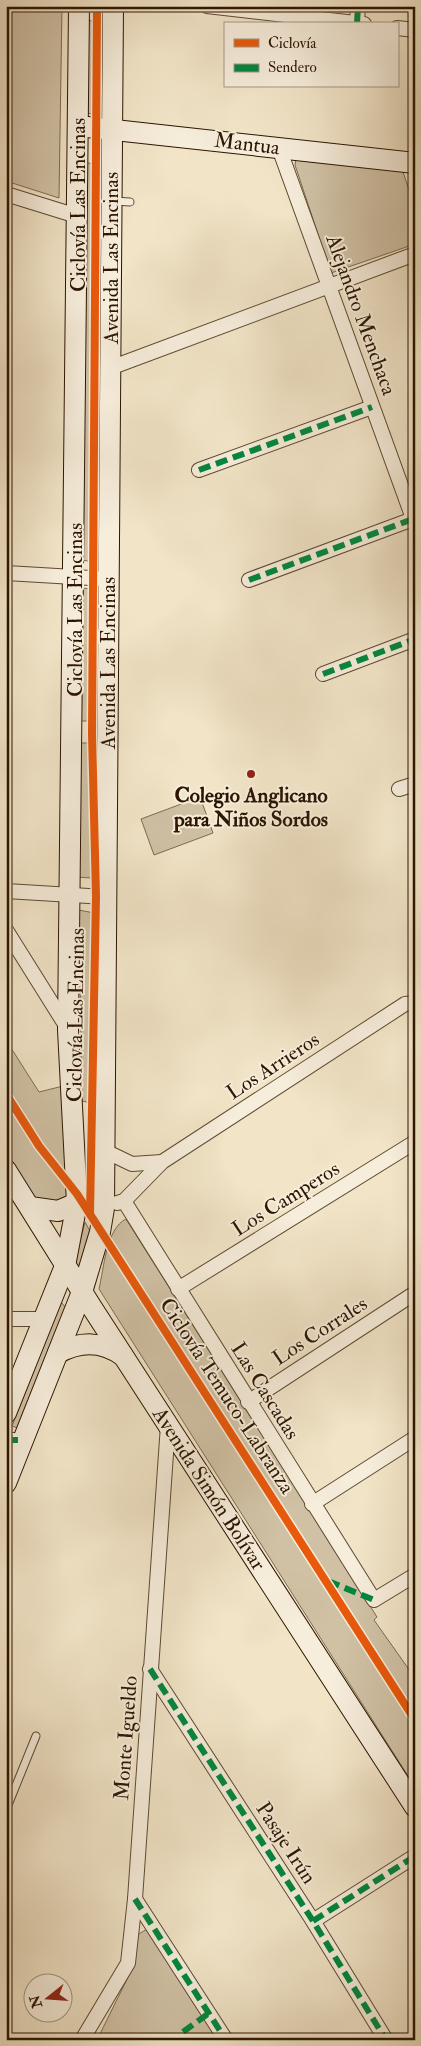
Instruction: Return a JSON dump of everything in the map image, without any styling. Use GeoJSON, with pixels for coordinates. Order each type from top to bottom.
{"type":"FeatureCollection","features":[{"type":"Feature","properties":{"kind":"main road","name":"Avenida Las Encinas"},"geometry":{"type":"LineString","coordinates":[[6,1413],[65,1266],[77,1203],[68,1030],[79,6]]}},
{"type":"Feature","properties":{"kind":"main road","name":"Avenida Las Encinas"},"geometry":{"type":"LineString","coordinates":[[6,1483],[15,1440],[58,1353],[82,1292],[100,1232],[104,1208],[110,368],[121,202],[112,129],[113,6]]}},
{"type":"Feature","properties":{"kind":"main road","name":"Mantua"},"geometry":{"type":"LineString","coordinates":[[78,126],[279,148],[413,168]]}},
{"type":"Feature","properties":{"kind":"main road","name":"Avenida Simón Bolívar"},"geometry":{"type":"LineString","coordinates":[[6,1170],[65,1266],[415,1808]]}},
{"type":"Feature","properties":{"kind":"main road"},"geometry":{"type":"LineString","coordinates":[[30,1207],[58,1211],[77,1203]]}},
{"type":"Feature","properties":{"kind":"main road"},"geometry":{"type":"LineString","coordinates":[[58,1353],[73,1346],[94,1344],[113,1350],[123,1356]]}},
{"type":"Feature","properties":{"kind":"street"},"geometry":{"type":"LineString","coordinates":[[207,6],[353,22]]}},
{"type":"Feature","properties":{"kind":"street"},"geometry":{"type":"LineString","coordinates":[[358,6],[361,22]]}},
{"type":"Feature","properties":{"kind":"street"},"geometry":{"type":"LineString","coordinates":[[398,28],[415,30]]}},
{"type":"Feature","properties":{"kind":"street","name":"Alejandro Menchaca"},"geometry":{"type":"LineString","coordinates":[[279,148],[414,521]]}},
{"type":"Feature","properties":{"kind":"street"},"geometry":{"type":"LineString","coordinates":[[6,194],[77,216]]}},
{"type":"Feature","properties":{"kind":"street"},"geometry":{"type":"LineString","coordinates":[[110,368],[415,254]]}},
{"type":"Feature","properties":{"kind":"street"},"geometry":{"type":"LineString","coordinates":[[199,470],[372,407]]}},
{"type":"Feature","properties":{"kind":"street"},"geometry":{"type":"LineString","coordinates":[[249,580],[414,521]]}},
{"type":"Feature","properties":{"kind":"street"},"geometry":{"type":"LineString","coordinates":[[6,573],[108,579]]}},
{"type":"Feature","properties":{"kind":"street"},"geometry":{"type":"LineString","coordinates":[[323,674],[415,639]]}},
{"type":"Feature","properties":{"kind":"street"},"geometry":{"type":"LineString","coordinates":[[399,789],[415,784]]}},
{"type":"Feature","properties":{"kind":"street"},"geometry":{"type":"LineString","coordinates":[[6,891],[106,897]]}},
{"type":"Feature","properties":{"kind":"street"},"geometry":{"type":"LineString","coordinates":[[6,930],[68,1030]]}},
{"type":"Feature","properties":{"kind":"street","name":"Los Arrieros"},"geometry":{"type":"LineString","coordinates":[[104,1208],[124,1201],[162,1162],[412,1001]]}},
{"type":"Feature","properties":{"kind":"street","name":"Los Camperos"},"geometry":{"type":"LineString","coordinates":[[178,1289],[415,1142]]}},
{"type":"Feature","properties":{"kind":"street","name":"Los Arrieros"},"geometry":{"type":"LineString","coordinates":[[105,1151],[132,1164],[162,1162]]}},
{"type":"Feature","properties":{"kind":"street","name":"Las Cascadas"},"geometry":{"type":"LineString","coordinates":[[124,1201],[248,1402],[374,1600],[415,1575]]}},
{"type":"Feature","properties":{"kind":"street","name":"Los Corrales"},"geometry":{"type":"LineString","coordinates":[[248,1402],[415,1293]]}},
{"type":"Feature","properties":{"kind":"street"},"geometry":{"type":"LineString","coordinates":[[6,1319],[44,1319]]}},
{"type":"Feature","properties":{"kind":"street","name":"Monte Igueldo"},"geometry":{"type":"LineString","coordinates":[[82,2040],[128,1963],[135,1898],[168,1426]]}},
{"type":"Feature","properties":{"kind":"street"},"geometry":{"type":"LineString","coordinates":[[312,1504],[415,1438]]}},
{"type":"Feature","properties":{"kind":"street","name":"Pasaje Irún"},"geometry":{"type":"LineString","coordinates":[[150,1669],[313,1921],[386,2040]]}},
{"type":"Feature","properties":{"kind":"street"},"geometry":{"type":"LineString","coordinates":[[313,1921],[415,1856]]}},
{"type":"Feature","properties":{"kind":"street"},"geometry":{"type":"LineString","coordinates":[[135,1898],[226,2040]]}},
{"type":"Feature","properties":{"kind":"lane"},"geometry":{"type":"LineString","coordinates":[[6,1810],[36,1736]]}},
{"type":"Feature","properties":{"kind":"shaded area"},"geometry":{"type":"Polygon","coordinates":[[[6,6],[62,6],[59,198],[6,181],[6,6]]]}},
{"type":"Feature","properties":{"kind":"shaded area"},"geometry":{"type":"Polygon","coordinates":[[[83,20],[107,22],[106,115],[83,113],[83,20]]]}},
{"type":"Feature","properties":{"kind":"shaded area"},"geometry":{"type":"Polygon","coordinates":[[[296,157],[402,169],[415,208],[415,244],[331,273],[295,165],[296,157]]]}},
{"type":"Feature","properties":{"kind":"shaded area"},"geometry":{"type":"Polygon","coordinates":[[[85,163],[105,164],[102,563],[81,560],[85,163]]]}},
{"type":"Feature","properties":{"kind":"shaded area"},"geometry":{"type":"Polygon","coordinates":[[[79,588],[97,589],[97,721],[79,721],[79,588]]]}},
{"type":"Feature","properties":{"kind":"shaded area"},"geometry":{"type":"Polygon","coordinates":[[[80,743],[96,743],[91,878],[75,877],[80,743]]]}},
{"type":"Feature","properties":{"kind":"shaded area"},"geometry":{"type":"Polygon","coordinates":[[[200,797],[213,833],[154,855],[141,819],[200,797]]]}},
{"type":"Feature","properties":{"kind":"shaded area"},"geometry":{"type":"Polygon","coordinates":[[[79,910],[99,914],[99,1105],[82,1101],[79,910]]]}},
{"type":"Feature","properties":{"kind":"shaded area"},"geometry":{"type":"Polygon","coordinates":[[[6,1040],[39,1092],[63,1086],[68,1195],[59,1204],[33,1199],[6,1158],[6,1040]]]}},
{"type":"Feature","properties":{"kind":"shaded area"},"geometry":{"type":"Polygon","coordinates":[[[126,1219],[377,1617],[374,1620],[415,1678],[415,1787],[99,1289],[110,1240],[119,1224],[126,1219]]]}},
{"type":"Feature","properties":{"kind":"shaded area"},"geometry":{"type":"Polygon","coordinates":[[[85,1222],[91,1233],[81,1270],[75,1262],[85,1222]]]}},
{"type":"Feature","properties":{"kind":"shaded area"},"geometry":{"type":"Polygon","coordinates":[[[61,1302],[67,1309],[20,1429],[12,1426],[61,1302]]]}},
{"type":"Feature","properties":{"kind":"shaded area"},"geometry":{"type":"Polygon","coordinates":[[[149,1928],[218,2040],[97,2040],[133,1967],[137,1935],[149,1928]]]}},
{"type":"Feature","properties":{"kind":"marked path"},"geometry":{"type":"LineString","coordinates":[[357,22],[358,6]]}},
{"type":"Feature","properties":{"kind":"marked path"},"geometry":{"type":"LineString","coordinates":[[199,470],[372,407]]}},
{"type":"Feature","properties":{"kind":"marked path"},"geometry":{"type":"LineString","coordinates":[[249,580],[413,519]]}},
{"type":"Feature","properties":{"kind":"marked path"},"geometry":{"type":"LineString","coordinates":[[323,674],[415,639]]}},
{"type":"Feature","properties":{"kind":"marked path"},"geometry":{"type":"LineString","coordinates":[[6,1440],[23,1440]]}},
{"type":"Feature","properties":{"kind":"marked path"},"geometry":{"type":"LineString","coordinates":[[328,1581],[374,1600]]}},
{"type":"Feature","properties":{"kind":"marked path"},"geometry":{"type":"LineString","coordinates":[[150,1669],[313,1921],[386,2040]]}},
{"type":"Feature","properties":{"kind":"marked path"},"geometry":{"type":"LineString","coordinates":[[313,1921],[415,1856]]}},
{"type":"Feature","properties":{"kind":"marked path"},"geometry":{"type":"LineString","coordinates":[[135,1899],[226,2040]]}},
{"type":"Feature","properties":{"kind":"marked path"},"geometry":{"type":"LineString","coordinates":[[183,2032],[209,2013]]}},
{"type":"Feature","properties":{"kind":"cycle path","name":"Ciclovía Las Encinas"},"geometry":{"type":"LineString","coordinates":[[90,1214],[96,896],[92,734],[97,6]]}},
{"type":"Feature","properties":{"kind":"cycle path","name":"Ciclovía Temuco-Labranza"},"geometry":{"type":"LineString","coordinates":[[6,1094],[39,1146],[77,1194],[415,1720]]}},
{"type":"Feature","properties":{"kind":"place","name":"Colegio Anglicano para Niños Sordos"},"geometry":{"type":"Point","coordinates":[251,774]}}]}
